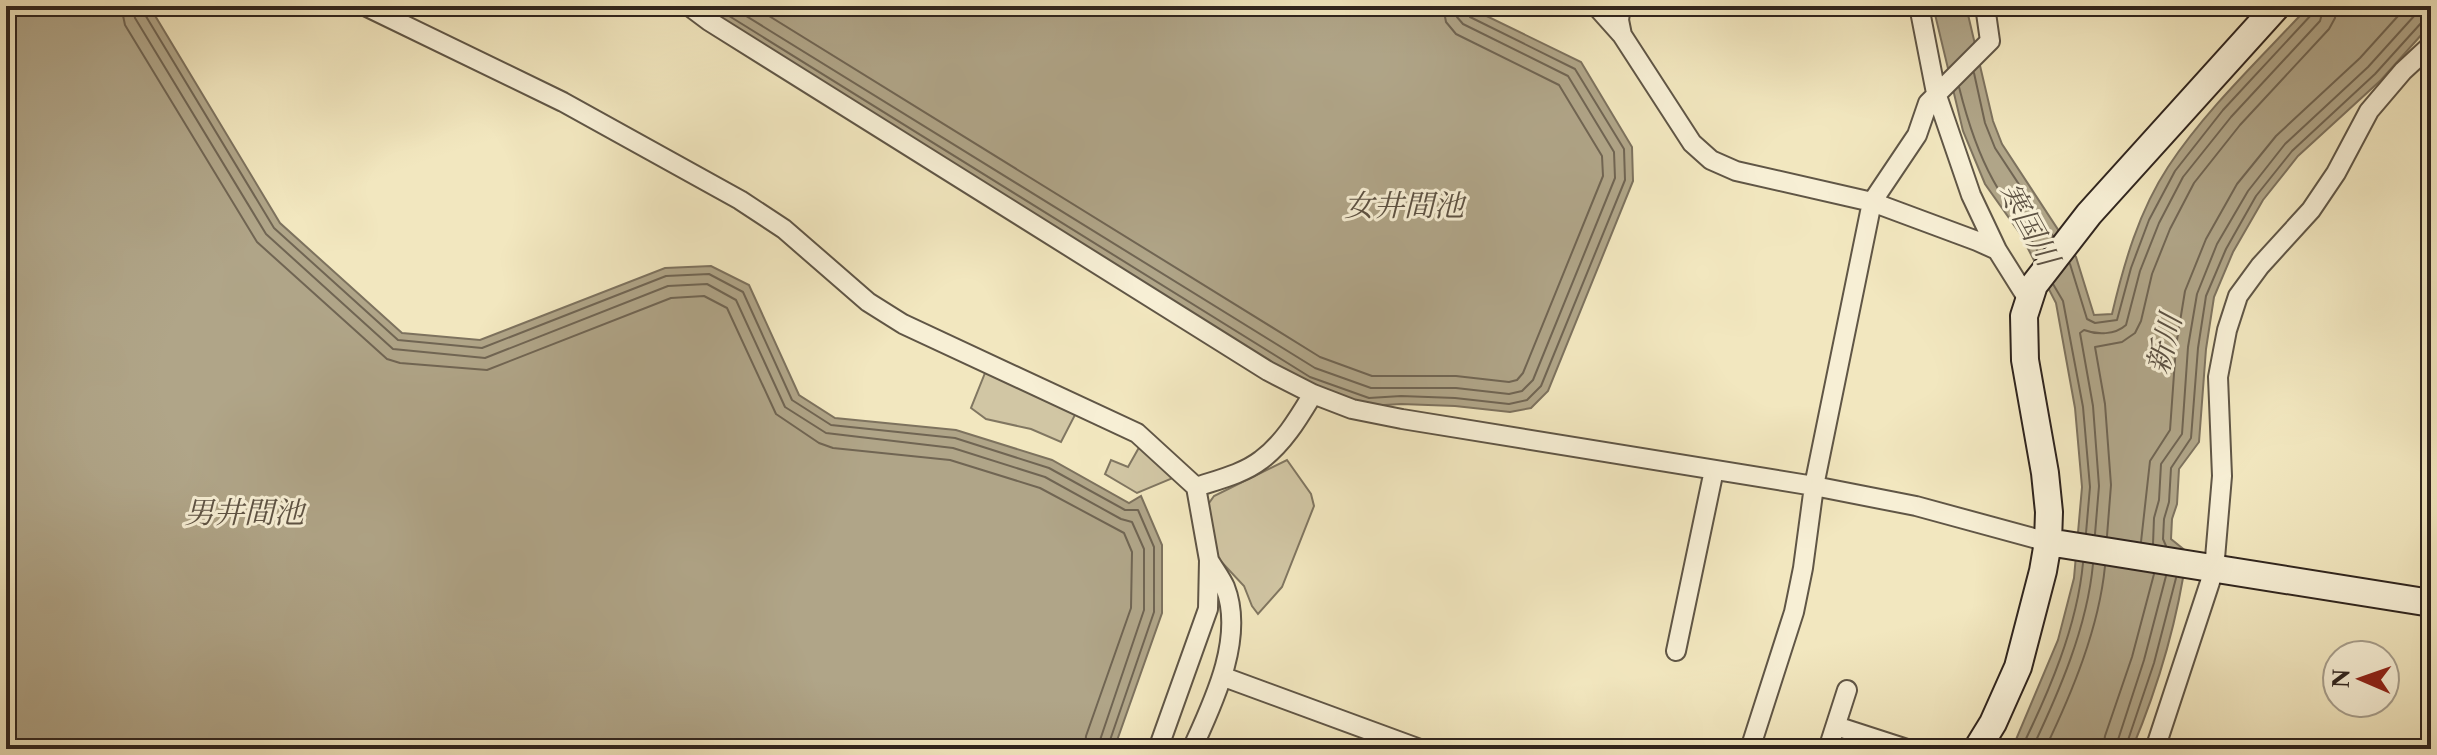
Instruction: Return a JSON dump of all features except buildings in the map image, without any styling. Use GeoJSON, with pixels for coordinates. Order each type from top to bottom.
{"type":"FeatureCollection","features":[{"type":"Feature","properties":{"kind":"street"},"geometry":{"type":"LineString","coordinates":[[365,6],[563,102],[740,200],[784,229],[868,302],[903,324],[1137,433],[1196,487],[1209,560],[1208,609],[1158,749]]}},
{"type":"Feature","properties":{"kind":"street"},"geometry":{"type":"LineString","coordinates":[[689,6],[1241,355],[1313,394],[1352,409],[1814,486],[1916,506],[2054,543],[2431,603]]}},
{"type":"Feature","properties":{"kind":"street"},"geometry":{"type":"LineString","coordinates":[[1596,6],[1622,35],[1692,143],[1711,160],[1736,171],[1872,202],[1997,250]]}},
{"type":"Feature","properties":{"kind":"street"},"geometry":{"type":"LineString","coordinates":[[1621,6],[1619,20],[1622,35]]}},
{"type":"Feature","properties":{"kind":"street"},"geometry":{"type":"LineString","coordinates":[[1919,6],[1971,195],[1997,250],[2032,293]]}},
{"type":"Feature","properties":{"kind":"street"},"geometry":{"type":"LineString","coordinates":[[1750,749],[1794,612],[1814,486],[1872,202],[1917,135],[1928,103],[1990,41],[1985,6]]}},
{"type":"Feature","properties":{"kind":"street"},"geometry":{"type":"LineString","coordinates":[[1977,749],[1993,723],[2018,667],[2043,571],[2054,543],[2025,360],[2024,316],[2032,293],[2067,240],[2277,6]]}},
{"type":"Feature","properties":{"kind":"street"},"geometry":{"type":"LineString","coordinates":[[2155,749],[2206,569],[2222,476],[2218,377],[2227,330],[2238,296],[2260,266],[2311,210],[2336,173],[2369,111],[2403,71],[2431,45]]}},
{"type":"Feature","properties":{"kind":"street"},"geometry":{"type":"LineString","coordinates":[[1196,487],[1234,474],[1261,460],[1292,429],[1313,394]]}},
{"type":"Feature","properties":{"kind":"street"},"geometry":{"type":"LineString","coordinates":[[1676,651],[1714,470]]}},
{"type":"Feature","properties":{"kind":"street"},"geometry":{"type":"LineString","coordinates":[[1192,749],[1224,677],[1231,610],[1225,586],[1209,560]]}},
{"type":"Feature","properties":{"kind":"street"},"geometry":{"type":"LineString","coordinates":[[1224,677],[1420,749]]}},
{"type":"Feature","properties":{"kind":"street"},"geometry":{"type":"LineString","coordinates":[[1828,749],[1847,690]]}},
{"type":"Feature","properties":{"kind":"street"},"geometry":{"type":"LineString","coordinates":[[1836,726],[1907,749]]}},
{"type":"Feature","properties":{"kind":"shaded area"},"geometry":{"type":"Polygon","coordinates":[[[987,368],[1077,411],[1061,442],[1031,429],[986,419],[971,408],[987,368]]]}},
{"type":"Feature","properties":{"kind":"shaded area"},"geometry":{"type":"Polygon","coordinates":[[[1141,444],[1173,478],[1137,493],[1105,474],[1111,460],[1128,467],[1141,444]]]}},
{"type":"Feature","properties":{"kind":"shaded area"},"geometry":{"type":"Polygon","coordinates":[[[1287,460],[1311,494],[1314,506],[1282,587],[1258,614],[1244,586],[1215,555],[1207,506],[1214,496],[1287,460]]]}},
{"type":"Feature","properties":{"kind":"water","name":"男井間池"},"geometry":{"type":"Polygon","coordinates":[[[6,6],[147,6],[151,9],[280,223],[402,333],[480,340],[665,268],[711,266],[749,285],[799,395],[835,418],[956,430],[1052,460],[1129,503],[1141,496],[1162,545],[1162,613],[1114,749],[6,749],[6,6]]]}},
{"type":"Feature","properties":{"kind":"water","name":"女井間池"},"geometry":{"type":"Polygon","coordinates":[[[700,6],[1466,6],[1581,62],[1632,147],[1633,181],[1548,391],[1531,408],[1510,412],[1455,406],[1368,406],[1307,384],[700,6]]]}},
{"type":"Feature","properties":{"kind":"water"},"geometry":{"type":"Polygon","coordinates":[[[1933,6],[1966,6],[1993,121],[2002,144],[2076,257],[2094,315],[2112,314],[2134,238],[2149,201],[2183,145],[2309,6],[2431,6],[2431,24],[2381,80],[2298,156],[2263,200],[2233,252],[2214,297],[2206,349],[2199,442],[2179,469],[2177,504],[2172,519],[2171,539],[2187,552],[2183,577],[2166,652],[2132,749],[2012,749],[2058,640],[2074,578],[2082,487],[2075,408],[2056,303],[2021,235],[1985,184],[1963,131],[1933,6]]]}},
{"type":"Feature","properties":{"kind":"water label","name":"寒国川"},"geometry":{"type":"Point","coordinates":[2029,224]}},
{"type":"Feature","properties":{"kind":"water label","name":"新川"},"geometry":{"type":"Point","coordinates":[2164,344]}}]}
